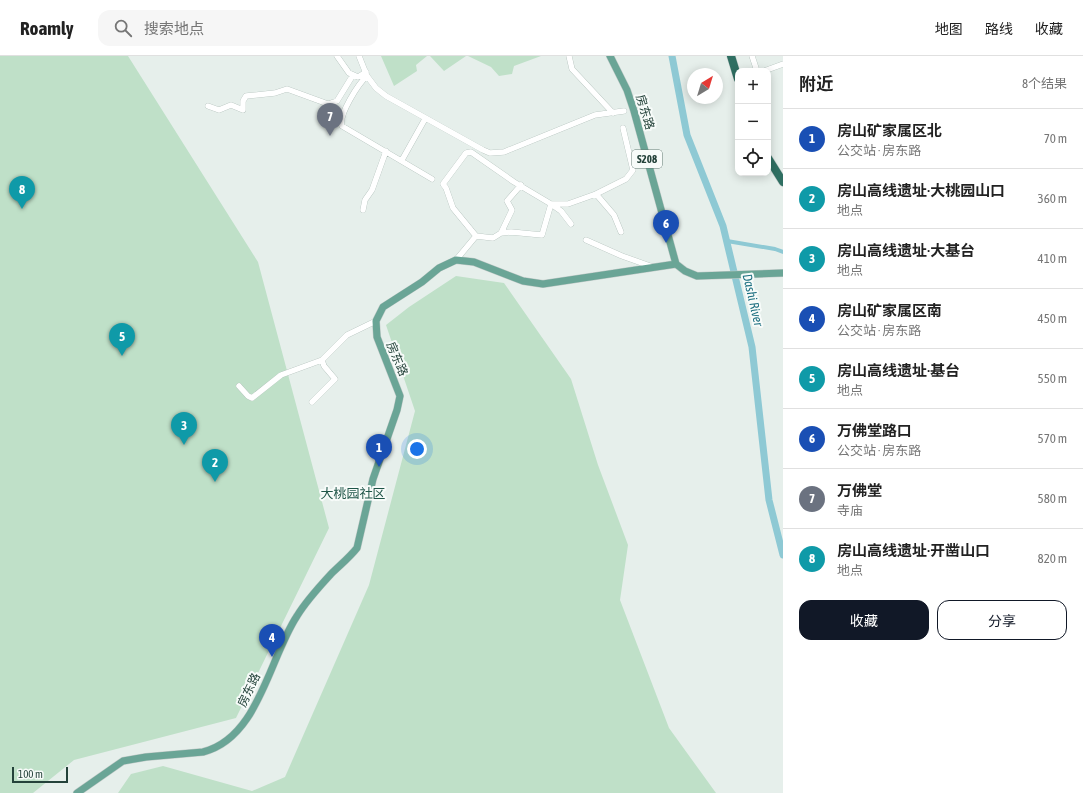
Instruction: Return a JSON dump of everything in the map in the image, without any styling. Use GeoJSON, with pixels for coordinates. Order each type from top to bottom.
{"type":"FeatureCollection","features":[{"type":"Feature","properties":{"kind":"highway"},"geometry":{"type":"LineString","coordinates":[[731,56],[735,69]]}},
{"type":"Feature","properties":{"kind":"highway"},"geometry":{"type":"LineString","coordinates":[[771,163],[783,182]]}},
{"type":"Feature","properties":{"kind":"main road","name":"房东路"},"geometry":{"type":"LineString","coordinates":[[610,56],[627,90],[634,111],[676,264]]}},
{"type":"Feature","properties":{"kind":"main road"},"geometry":{"type":"LineString","coordinates":[[376,321],[383,307],[390,301],[422,282],[439,268],[456,260],[474,262],[523,281],[543,284],[676,264],[692,274],[711,276],[783,273]]}},
{"type":"Feature","properties":{"kind":"main road","name":"房东路"},"geometry":{"type":"LineString","coordinates":[[77,793],[123,761],[146,757],[203,752],[212,750],[228,739],[242,724],[255,704],[281,644],[297,616],[356,548],[372,479],[397,410],[400,396],[376,337],[376,321]]}},
{"type":"Feature","properties":{"kind":"street"},"geometry":{"type":"LineString","coordinates":[[337,56],[353,75],[358,77],[366,74]]}},
{"type":"Feature","properties":{"kind":"street"},"geometry":{"type":"LineString","coordinates":[[359,56],[366,74],[376,88],[386,96],[483,150],[497,153],[504,152],[595,115],[624,112]]}},
{"type":"Feature","properties":{"kind":"street"},"geometry":{"type":"LineString","coordinates":[[569,56],[572,69],[613,113]]}},
{"type":"Feature","properties":{"kind":"street"},"geometry":{"type":"LineString","coordinates":[[752,56],[756,68]]}},
{"type":"Feature","properties":{"kind":"street"},"geometry":{"type":"LineString","coordinates":[[771,68],[783,64]]}},
{"type":"Feature","properties":{"kind":"street"},"geometry":{"type":"LineString","coordinates":[[366,74],[341,118],[341,123],[346,128],[432,179]]}},
{"type":"Feature","properties":{"kind":"street"},"geometry":{"type":"LineString","coordinates":[[208,106],[218,110],[231,105],[243,110],[243,101],[246,96],[274,94],[287,89],[328,104],[337,101],[353,75]]}},
{"type":"Feature","properties":{"kind":"street"},"geometry":{"type":"LineString","coordinates":[[402,160],[425,119]]}},
{"type":"Feature","properties":{"kind":"street"},"geometry":{"type":"LineString","coordinates":[[551,204],[568,204],[596,194],[626,179],[633,170],[623,128]]}},
{"type":"Feature","properties":{"kind":"street"},"geometry":{"type":"LineString","coordinates":[[363,210],[365,200],[372,190],[386,151]]}},
{"type":"Feature","properties":{"kind":"street"},"geometry":{"type":"LineString","coordinates":[[521,185],[508,201],[512,210],[501,233],[493,238],[476,236],[453,208],[446,188],[443,184],[466,153],[471,152],[561,211],[571,224]]}},
{"type":"Feature","properties":{"kind":"street"},"geometry":{"type":"LineString","coordinates":[[596,194],[614,215],[621,232]]}},
{"type":"Feature","properties":{"kind":"street"},"geometry":{"type":"LineString","coordinates":[[501,233],[542,235],[551,204]]}},
{"type":"Feature","properties":{"kind":"street"},"geometry":{"type":"LineString","coordinates":[[456,260],[476,236]]}},
{"type":"Feature","properties":{"kind":"street"},"geometry":{"type":"LineString","coordinates":[[586,240],[622,256],[656,267]]}},
{"type":"Feature","properties":{"kind":"street"},"geometry":{"type":"LineString","coordinates":[[239,386],[248,396],[252,398],[281,375],[322,360],[347,335],[376,321]]}},
{"type":"Feature","properties":{"kind":"street"},"geometry":{"type":"LineString","coordinates":[[312,402],[335,379],[324,366],[322,360]]}},
{"type":"Feature","properties":{"kind":"green space"},"geometry":{"type":"Polygon","coordinates":[[[0,56],[128,56],[258,262],[329,528],[236,718],[74,760],[33,793],[0,793],[0,56]]]}},
{"type":"Feature","properties":{"kind":"green space"},"geometry":{"type":"Polygon","coordinates":[[[381,56],[427,56],[416,65],[417,71],[394,86],[381,56]]]}},
{"type":"Feature","properties":{"kind":"green space"},"geometry":{"type":"Polygon","coordinates":[[[430,56],[466,56],[444,71],[430,56]]]}},
{"type":"Feature","properties":{"kind":"green space"},"geometry":{"type":"Polygon","coordinates":[[[468,56],[541,56],[514,66],[512,74],[499,76],[491,67],[468,56]]]}},
{"type":"Feature","properties":{"kind":"green space"},"geometry":{"type":"Polygon","coordinates":[[[456,276],[504,283],[571,379],[598,465],[628,545],[620,600],[669,728],[716,793],[118,793],[131,774],[163,766],[252,791],[285,777],[369,585],[415,411],[386,325],[409,307],[456,276]]]}},
{"type":"Feature","properties":{"kind":"waterway","name":"Dashi River"},"geometry":{"type":"LineString","coordinates":[[672,56],[687,135],[723,226],[752,347],[769,500],[783,555]]}},
{"type":"Feature","properties":{"kind":"waterway"},"geometry":{"type":"LineString","coordinates":[[727,241],[775,249],[783,252]]}},
{"type":"Feature","properties":{"kind":"place","name":"万佛堂"},"geometry":{"type":"Point","coordinates":[330,136]}},
{"type":"Feature","properties":{"kind":"place","name":"房山高线遗址·开凿山口"},"geometry":{"type":"Point","coordinates":[22,209]}},
{"type":"Feature","properties":{"kind":"place","name":"万佛堂路口"},"geometry":{"type":"Point","coordinates":[666,243]}},
{"type":"Feature","properties":{"kind":"place","name":"房山高线遗址·基台"},"geometry":{"type":"Point","coordinates":[122,356]}},
{"type":"Feature","properties":{"kind":"place","name":"房山高线遗址·大基台"},"geometry":{"type":"Point","coordinates":[184,445]}},
{"type":"Feature","properties":{"kind":"place","name":"房山矿家属区北"},"geometry":{"type":"Point","coordinates":[379,467]}},
{"type":"Feature","properties":{"kind":"place","name":"房山高线遗址·大桃园山口"},"geometry":{"type":"Point","coordinates":[215,482]}},
{"type":"Feature","properties":{"kind":"place","name":"房山矿家属区南"},"geometry":{"type":"Point","coordinates":[272,657]}},
{"type":"Feature","properties":{"kind":"district","name":"大桃园社区"},"geometry":{"type":"Point","coordinates":[353,493]}}]}
